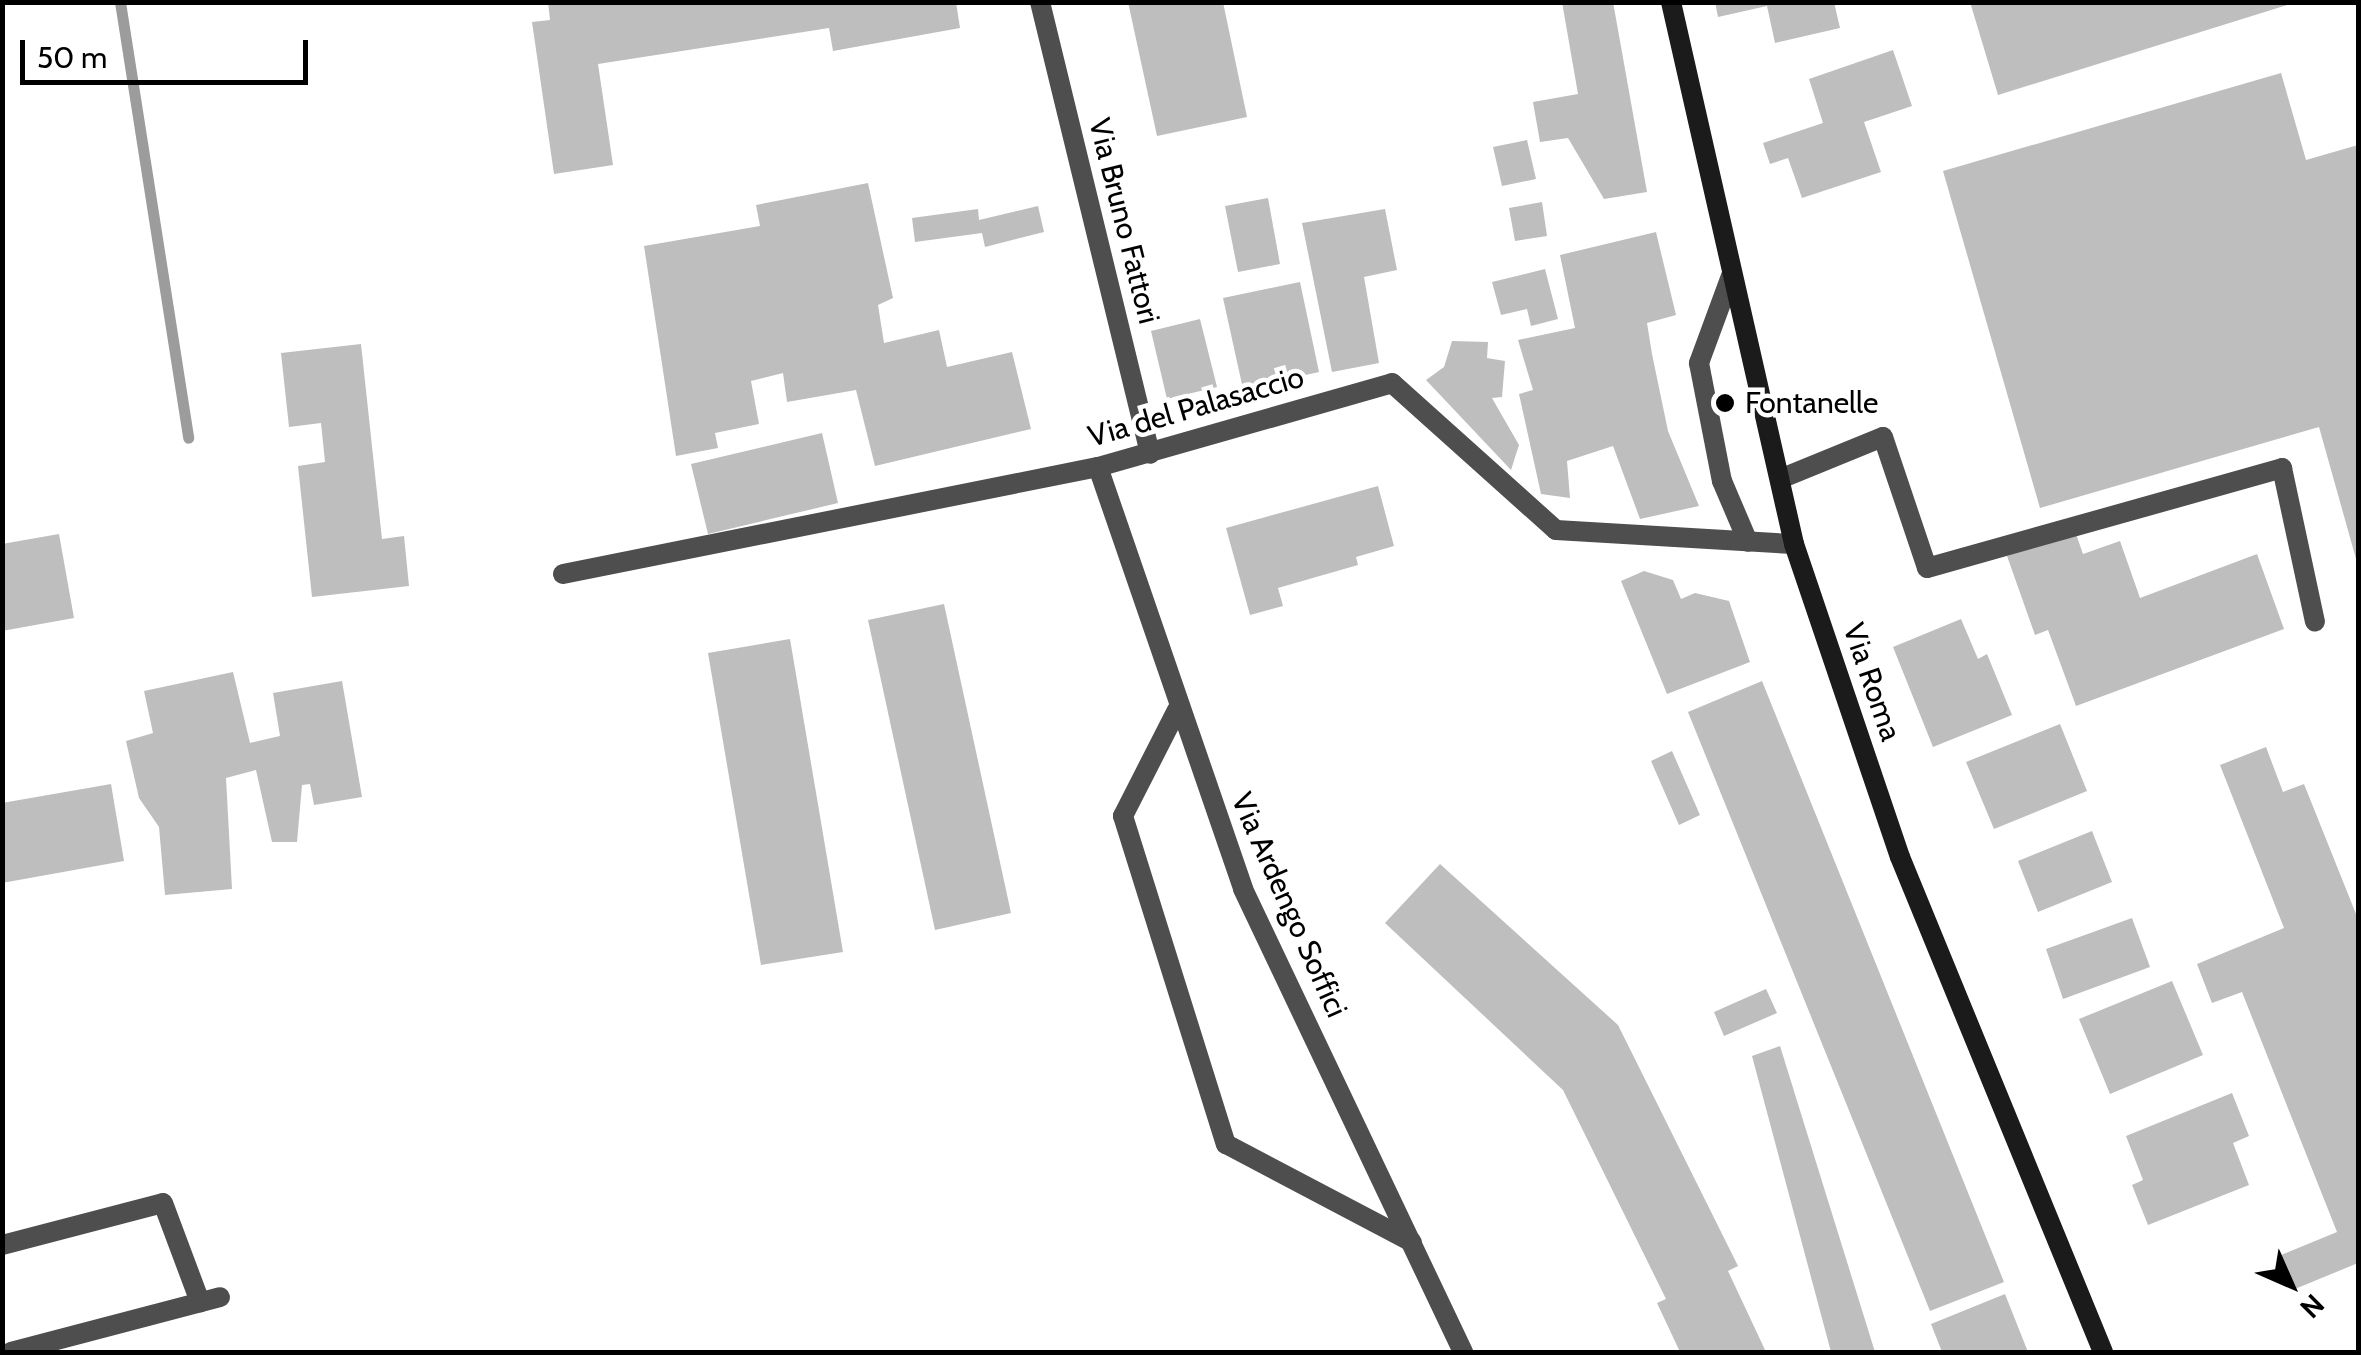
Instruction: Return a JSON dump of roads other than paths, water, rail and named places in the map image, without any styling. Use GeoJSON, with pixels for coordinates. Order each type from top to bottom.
{"type":"FeatureCollection","features":[{"type":"Feature","properties":{"kind":"main road","name":"Via Roma"},"geometry":{"type":"LineString","coordinates":[[1671,2],[1794,544],[1900,857],[2103,1352]]}},
{"type":"Feature","properties":{"kind":"street","name":"Via Bruno Fattori"},"geometry":{"type":"LineString","coordinates":[[1040,2],[1150,454]]}},
{"type":"Feature","properties":{"kind":"street"},"geometry":{"type":"LineString","coordinates":[[1731,276],[1699,363],[1722,481],[1748,542]]}},
{"type":"Feature","properties":{"kind":"street","name":"Via del Palasaccio"},"geometry":{"type":"LineString","coordinates":[[564,574],[1098,467],[1392,383],[1556,530],[1794,544]]}},
{"type":"Feature","properties":{"kind":"street"},"geometry":{"type":"LineString","coordinates":[[1780,479],[1883,437],[1927,568],[2282,468],[2314,622]]}},
{"type":"Feature","properties":{"kind":"street","name":"Via Ardengo Soffici"},"geometry":{"type":"LineString","coordinates":[[1098,467],[1177,710],[1243,889],[1462,1352]]}},
{"type":"Feature","properties":{"kind":"street"},"geometry":{"type":"LineString","coordinates":[[1177,710],[1124,816],[1226,1144],[1412,1242]]}},
{"type":"Feature","properties":{"kind":"street"},"geometry":{"type":"LineString","coordinates":[[2,1245],[163,1203],[210,1299],[12,1352]]}},
{"type":"Feature","properties":{"kind":"waterway"},"geometry":{"type":"LineString","coordinates":[[120,2],[188,438]]}},
{"type":"Feature","properties":{"kind":"place","name":"Fontanelle"},"geometry":{"type":"Point","coordinates":[1725,403]}}]}
